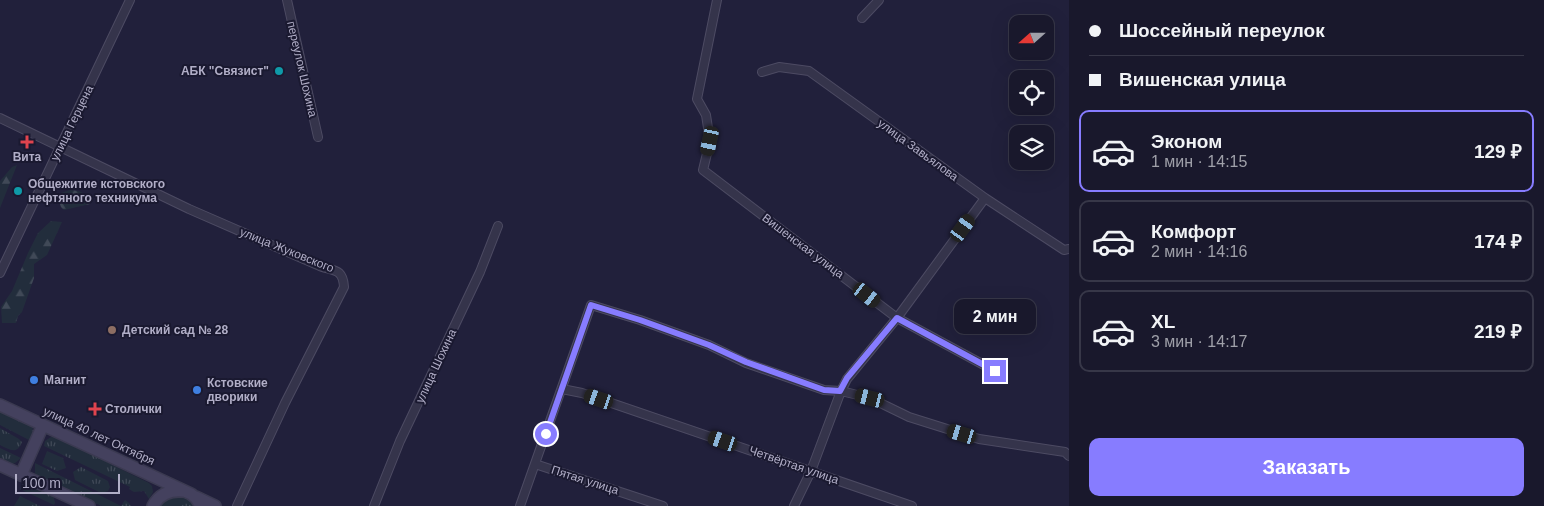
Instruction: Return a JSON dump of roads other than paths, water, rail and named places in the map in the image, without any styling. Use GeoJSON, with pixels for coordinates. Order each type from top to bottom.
{"type":"FeatureCollection","features":[{"type":"Feature","properties":{"kind":"street","name":"улица Герцена"},"geometry":{"type":"LineString","coordinates":[[0,272],[130,0]]}},
{"type":"Feature","properties":{"kind":"street","name":"переулок Шохина"},"geometry":{"type":"LineString","coordinates":[[287,0],[318,137]]}},
{"type":"Feature","properties":{"kind":"street","name":"Вишенская улица"},"geometry":{"type":"LineString","coordinates":[[717,0],[697,99],[706,116],[710,141],[703,170],[897,318],[995,371]]}},
{"type":"Feature","properties":{"kind":"street"},"geometry":{"type":"LineString","coordinates":[[862,18],[879,0]]}},
{"type":"Feature","properties":{"kind":"street","name":"улица Завьялова"},"geometry":{"type":"LineString","coordinates":[[762,72],[779,67],[809,71],[985,198],[1064,250],[1069,249]]}},
{"type":"Feature","properties":{"kind":"street","name":"улица Жуковского"},"geometry":{"type":"LineString","coordinates":[[0,118],[189,209],[322,267],[339,272],[344,278],[344,287],[285,403],[237,506]]}},
{"type":"Feature","properties":{"kind":"street"},"geometry":{"type":"LineString","coordinates":[[794,506],[811,471],[840,391],[847,378],[897,318],[985,198]]}},
{"type":"Feature","properties":{"kind":"street","name":"улица Шохина"},"geometry":{"type":"LineString","coordinates":[[374,506],[400,441],[480,272],[498,226]]}},
{"type":"Feature","properties":{"kind":"street"},"geometry":{"type":"LineString","coordinates":[[520,506],[591,305],[640,320],[709,345],[746,362],[824,390],[840,391],[870,398],[909,417],[979,439],[1065,452],[1069,456]]}},
{"type":"Feature","properties":{"kind":"street","name":"Четвёртая улица"},"geometry":{"type":"LineString","coordinates":[[562,388],[582,393],[912,506]]}},
{"type":"Feature","properties":{"kind":"street","name":"улица 40 лет Октября"},"geometry":{"type":"LineString","coordinates":[[0,405],[188,493],[196,498],[201,506]]}},
{"type":"Feature","properties":{"kind":"street"},"geometry":{"type":"LineString","coordinates":[[21,475],[43,425]]}},
{"type":"Feature","properties":{"kind":"street","name":"Пятая улица"},"geometry":{"type":"LineString","coordinates":[[535,464],[663,506]]}},
{"type":"Feature","properties":{"kind":"street"},"geometry":{"type":"LineString","coordinates":[[0,465],[89,506]]}},
{"type":"Feature","properties":{"kind":"street"},"geometry":{"type":"LineString","coordinates":[[153,506],[166,493],[176,490],[188,493],[215,506]]}},
{"type":"Feature","properties":{"kind":"place","name":"АБК \"Связист\""},"geometry":{"type":"Point","coordinates":[279,71]}},
{"type":"Feature","properties":{"kind":"place","name":"Вита"},"geometry":{"type":"Point","coordinates":[27,142]}},
{"type":"Feature","properties":{"kind":"place","name":"Общежитие кстовского нефтяного техникума"},"geometry":{"type":"Point","coordinates":[18,191]}},
{"type":"Feature","properties":{"kind":"place","name":"Детский сад № 28"},"geometry":{"type":"Point","coordinates":[112,330]}},
{"type":"Feature","properties":{"kind":"place","name":"Магнит"},"geometry":{"type":"Point","coordinates":[34,380]}},
{"type":"Feature","properties":{"kind":"place","name":"Кстовские дворики"},"geometry":{"type":"Point","coordinates":[197,390]}},
{"type":"Feature","properties":{"kind":"place","name":"Столички"},"geometry":{"type":"Point","coordinates":[95,409]}}]}
